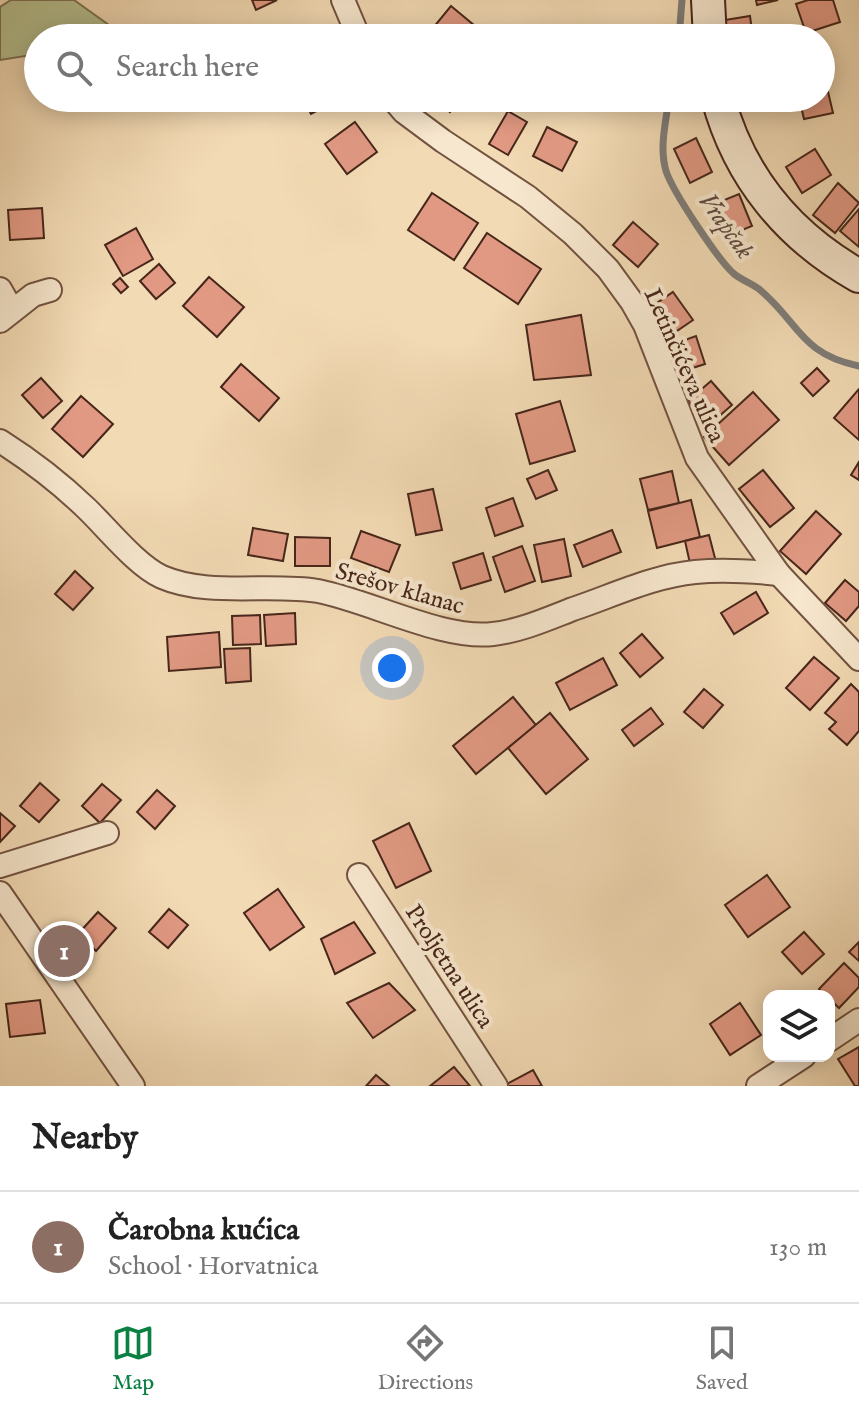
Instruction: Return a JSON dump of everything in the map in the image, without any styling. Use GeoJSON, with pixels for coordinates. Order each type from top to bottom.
{"type":"FeatureCollection","features":[{"type":"Feature","properties":{"kind":"street"},"geometry":{"type":"LineString","coordinates":[[343,0],[353,24]]}},
{"type":"Feature","properties":{"kind":"street"},"geometry":{"type":"LineString","coordinates":[[708,0],[709,24]]}},
{"type":"Feature","properties":{"kind":"street","name":"Letinčićeva ulica"},"geometry":{"type":"LineString","coordinates":[[404,112],[528,197],[573,234],[608,269],[645,325],[697,458],[779,574],[859,659]]}},
{"type":"Feature","properties":{"kind":"street"},"geometry":{"type":"LineString","coordinates":[[723,112],[738,154],[756,186],[782,217],[811,244],[859,276]]}},
{"type":"Feature","properties":{"kind":"street"},"geometry":{"type":"LineString","coordinates":[[0,289],[6,316],[33,295],[50,290]]}},
{"type":"Feature","properties":{"kind":"street","name":"Srešov klanac"},"geometry":{"type":"LineString","coordinates":[[0,441],[85,506],[160,577],[184,584],[256,590],[314,590],[469,635],[520,628],[657,580],[693,572],[743,570],[779,574]]}},
{"type":"Feature","properties":{"kind":"street"},"geometry":{"type":"LineString","coordinates":[[0,866],[107,833]]}},
{"type":"Feature","properties":{"kind":"street","name":"Proljetna ulica"},"geometry":{"type":"LineString","coordinates":[[359,875],[496,1086]]}},
{"type":"Feature","properties":{"kind":"street"},"geometry":{"type":"LineString","coordinates":[[0,893],[133,1086]]}},
{"type":"Feature","properties":{"kind":"street"},"geometry":{"type":"LineString","coordinates":[[835,1036],[859,1020]]}},
{"type":"Feature","properties":{"kind":"street"},"geometry":{"type":"LineString","coordinates":[[758,1086],[795,1062]]}},
{"type":"Feature","properties":{"kind":"green space"},"geometry":{"type":"Polygon","coordinates":[[[11,0],[74,0],[107,24],[24,24],[24,56],[0,60],[0,7],[11,0]]]}},
{"type":"Feature","properties":{"kind":"building"},"geometry":{"type":"Polygon","coordinates":[[[252,0],[277,0],[256,10],[252,0]]]}},
{"type":"Feature","properties":{"kind":"building"},"geometry":{"type":"Polygon","coordinates":[[[756,0],[778,0],[757,5],[756,0]]]}},
{"type":"Feature","properties":{"kind":"building"},"geometry":{"type":"Polygon","coordinates":[[[808,0],[833,0],[840,22],[803,24],[796,4],[808,0]]]}},
{"type":"Feature","properties":{"kind":"building"},"geometry":{"type":"Polygon","coordinates":[[[451,6],[473,24],[436,24],[451,6]]]}},
{"type":"Feature","properties":{"kind":"building"},"geometry":{"type":"Polygon","coordinates":[[[750,16],[751,24],[725,24],[725,20],[750,16]]]}},
{"type":"Feature","properties":{"kind":"building"},"geometry":{"type":"Polygon","coordinates":[[[507,112],[527,122],[508,155],[489,144],[507,112]]]}},
{"type":"Feature","properties":{"kind":"building"},"geometry":{"type":"Polygon","coordinates":[[[802,112],[833,113],[804,119],[802,112]]]}},
{"type":"Feature","properties":{"kind":"building"},"geometry":{"type":"Polygon","coordinates":[[[355,122],[377,152],[347,174],[325,144],[355,122]]]}},
{"type":"Feature","properties":{"kind":"building"},"geometry":{"type":"Polygon","coordinates":[[[547,127],[577,142],[562,171],[533,156],[547,127]]]}},
{"type":"Feature","properties":{"kind":"building"},"geometry":{"type":"Polygon","coordinates":[[[696,138],[712,172],[690,183],[674,149],[696,138]]]}},
{"type":"Feature","properties":{"kind":"building"},"geometry":{"type":"Polygon","coordinates":[[[815,149],[831,175],[802,193],[786,167],[815,149]]]}},
{"type":"Feature","properties":{"kind":"building"},"geometry":{"type":"Polygon","coordinates":[[[838,183],[859,203],[835,233],[813,215],[838,183]]]}},
{"type":"Feature","properties":{"kind":"building"},"geometry":{"type":"Polygon","coordinates":[[[432,193],[478,223],[454,260],[408,230],[432,193]]]}},
{"type":"Feature","properties":{"kind":"building"},"geometry":{"type":"Polygon","coordinates":[[[739,194],[752,226],[725,237],[712,205],[739,194]]]}},
{"type":"Feature","properties":{"kind":"building"},"geometry":{"type":"Polygon","coordinates":[[[42,208],[44,238],[10,240],[8,210],[42,208]]]}},
{"type":"Feature","properties":{"kind":"building"},"geometry":{"type":"Polygon","coordinates":[[[859,209],[859,247],[840,231],[859,209]]]}},
{"type":"Feature","properties":{"kind":"building"},"geometry":{"type":"Polygon","coordinates":[[[633,222],[658,244],[638,267],[613,245],[633,222]]]}},
{"type":"Feature","properties":{"kind":"building"},"geometry":{"type":"Polygon","coordinates":[[[136,228],[153,259],[123,276],[105,245],[136,228]]]}},
{"type":"Feature","properties":{"kind":"building"},"geometry":{"type":"Polygon","coordinates":[[[487,233],[541,269],[518,304],[464,268],[487,233]]]}},
{"type":"Feature","properties":{"kind":"building"},"geometry":{"type":"Polygon","coordinates":[[[159,264],[175,283],[156,299],[140,281],[159,264]]]}},
{"type":"Feature","properties":{"kind":"building"},"geometry":{"type":"Polygon","coordinates":[[[209,277],[244,307],[217,337],[183,306],[209,277]]]}},
{"type":"Feature","properties":{"kind":"building"},"geometry":{"type":"Polygon","coordinates":[[[120,278],[128,287],[121,293],[113,284],[120,278]]]}},
{"type":"Feature","properties":{"kind":"building"},"geometry":{"type":"Polygon","coordinates":[[[673,292],[693,320],[671,335],[651,307],[673,292]]]}},
{"type":"Feature","properties":{"kind":"building"},"geometry":{"type":"Polygon","coordinates":[[[581,315],[591,375],[534,380],[526,325],[581,315]]]}},
{"type":"Feature","properties":{"kind":"building"},"geometry":{"type":"Polygon","coordinates":[[[696,336],[705,364],[677,373],[668,346],[696,336]]]}},
{"type":"Feature","properties":{"kind":"building"},"geometry":{"type":"Polygon","coordinates":[[[241,364],[279,398],[259,421],[221,387],[241,364]]]}},
{"type":"Feature","properties":{"kind":"building"},"geometry":{"type":"Polygon","coordinates":[[[817,368],[829,381],[813,396],[801,383],[817,368]]]}},
{"type":"Feature","properties":{"kind":"building"},"geometry":{"type":"Polygon","coordinates":[[[41,378],[62,401],[43,418],[22,395],[41,378]]]}},
{"type":"Feature","properties":{"kind":"building"},"geometry":{"type":"Polygon","coordinates":[[[711,381],[732,405],[709,425],[688,401],[711,381]]]}},
{"type":"Feature","properties":{"kind":"building"},"geometry":{"type":"Polygon","coordinates":[[[859,389],[859,440],[834,418],[859,389]]]}},
{"type":"Feature","properties":{"kind":"building"},"geometry":{"type":"Polygon","coordinates":[[[753,392],[779,420],[729,465],[704,437],[753,392]]]}},
{"type":"Feature","properties":{"kind":"building"},"geometry":{"type":"Polygon","coordinates":[[[81,396],[113,424],[83,457],[52,429],[81,396]]]}},
{"type":"Feature","properties":{"kind":"building"},"geometry":{"type":"Polygon","coordinates":[[[560,401],[575,451],[530,464],[516,414],[560,401]]]}},
{"type":"Feature","properties":{"kind":"building"},"geometry":{"type":"Polygon","coordinates":[[[859,462],[859,480],[851,475],[859,462]]]}},
{"type":"Feature","properties":{"kind":"building"},"geometry":{"type":"Polygon","coordinates":[[[548,470],[557,490],[536,499],[527,479],[548,470]]]}},
{"type":"Feature","properties":{"kind":"building"},"geometry":{"type":"Polygon","coordinates":[[[763,470],[794,508],[770,527],[739,489],[763,470]]]}},
{"type":"Feature","properties":{"kind":"building"},"geometry":{"type":"Polygon","coordinates":[[[672,471],[679,503],[648,510],[640,479],[672,471]]]}},
{"type":"Feature","properties":{"kind":"building"},"geometry":{"type":"Polygon","coordinates":[[[433,489],[442,530],[416,535],[408,494],[433,489]]]}},
{"type":"Feature","properties":{"kind":"building"},"geometry":{"type":"Polygon","coordinates":[[[513,498],[523,526],[495,536],[486,508],[513,498]]]}},
{"type":"Feature","properties":{"kind":"building"},"geometry":{"type":"Polygon","coordinates":[[[691,500],[700,537],[657,548],[648,511],[691,500]]]}},
{"type":"Feature","properties":{"kind":"building"},"geometry":{"type":"Polygon","coordinates":[[[816,511],[841,534],[806,574],[780,551],[816,511]]]}},
{"type":"Feature","properties":{"kind":"building"},"geometry":{"type":"Polygon","coordinates":[[[253,528],[288,534],[283,561],[248,555],[253,528]]]}},
{"type":"Feature","properties":{"kind":"building"},"geometry":{"type":"Polygon","coordinates":[[[612,530],[621,552],[583,567],[574,545],[612,530]]]}},
{"type":"Feature","properties":{"kind":"building"},"geometry":{"type":"Polygon","coordinates":[[[361,531],[400,545],[389,572],[351,558],[361,531]]]}},
{"type":"Feature","properties":{"kind":"building"},"geometry":{"type":"Polygon","coordinates":[[[709,535],[716,562],[691,568],[685,541],[709,535]]]}},
{"type":"Feature","properties":{"kind":"building"},"geometry":{"type":"Polygon","coordinates":[[[295,537],[330,538],[330,566],[295,566],[295,537]]]}},
{"type":"Feature","properties":{"kind":"building"},"geometry":{"type":"Polygon","coordinates":[[[564,539],[571,576],[542,582],[534,545],[564,539]]]}},
{"type":"Feature","properties":{"kind":"building"},"geometry":{"type":"Polygon","coordinates":[[[522,546],[535,581],[505,592],[493,557],[522,546]]]}},
{"type":"Feature","properties":{"kind":"building"},"geometry":{"type":"Polygon","coordinates":[[[483,553],[491,580],[461,589],[453,563],[483,553]]]}},
{"type":"Feature","properties":{"kind":"building"},"geometry":{"type":"Polygon","coordinates":[[[75,571],[93,588],[73,610],[55,594],[75,571]]]}},
{"type":"Feature","properties":{"kind":"building"},"geometry":{"type":"Polygon","coordinates":[[[845,580],[859,592],[859,606],[846,621],[825,603],[845,580]]]}},
{"type":"Feature","properties":{"kind":"building"},"geometry":{"type":"Polygon","coordinates":[[[756,592],[768,613],[734,634],[721,613],[756,592]]]}},
{"type":"Feature","properties":{"kind":"building"},"geometry":{"type":"Polygon","coordinates":[[[295,613],[296,644],[266,646],[264,615],[295,613]]]}},
{"type":"Feature","properties":{"kind":"building"},"geometry":{"type":"Polygon","coordinates":[[[260,615],[261,644],[233,645],[232,616],[260,615]]]}},
{"type":"Feature","properties":{"kind":"building"},"geometry":{"type":"Polygon","coordinates":[[[219,632],[221,667],[169,671],[167,637],[219,632]]]}},
{"type":"Feature","properties":{"kind":"building"},"geometry":{"type":"Polygon","coordinates":[[[642,634],[663,658],[640,677],[620,653],[642,634]]]}},
{"type":"Feature","properties":{"kind":"building"},"geometry":{"type":"Polygon","coordinates":[[[250,648],[251,681],[226,683],[224,649],[250,648]]]}},
{"type":"Feature","properties":{"kind":"building"},"geometry":{"type":"Polygon","coordinates":[[[814,657],[839,678],[810,710],[786,688],[814,657]]]}},
{"type":"Feature","properties":{"kind":"building"},"geometry":{"type":"Polygon","coordinates":[[[603,658],[617,685],[570,710],[556,683],[603,658]]]}},
{"type":"Feature","properties":{"kind":"building"},"geometry":{"type":"Polygon","coordinates":[[[851,684],[859,692],[859,731],[847,745],[829,729],[836,722],[825,713],[851,684]]]}},
{"type":"Feature","properties":{"kind":"building"},"geometry":{"type":"Polygon","coordinates":[[[704,689],[723,705],[703,728],[684,712],[704,689]]]}},
{"type":"Feature","properties":{"kind":"building"},"geometry":{"type":"Polygon","coordinates":[[[513,697],[536,725],[476,774],[453,746],[513,697]]]}},
{"type":"Feature","properties":{"kind":"building"},"geometry":{"type":"Polygon","coordinates":[[[651,708],[663,724],[634,746],[622,730],[651,708]]]}},
{"type":"Feature","properties":{"kind":"building"},"geometry":{"type":"Polygon","coordinates":[[[550,713],[588,759],[546,794],[508,748],[550,713]]]}},
{"type":"Feature","properties":{"kind":"building"},"geometry":{"type":"Polygon","coordinates":[[[40,783],[59,800],[39,822],[20,806],[40,783]]]}},
{"type":"Feature","properties":{"kind":"building"},"geometry":{"type":"Polygon","coordinates":[[[102,784],[121,800],[100,823],[82,806],[102,784]]]}},
{"type":"Feature","properties":{"kind":"building"},"geometry":{"type":"Polygon","coordinates":[[[157,790],[175,806],[155,829],[137,812],[157,790]]]}},
{"type":"Feature","properties":{"kind":"building"},"geometry":{"type":"Polygon","coordinates":[[[0,813],[15,826],[0,842],[0,813]]]}},
{"type":"Feature","properties":{"kind":"building"},"geometry":{"type":"Polygon","coordinates":[[[409,823],[431,871],[396,888],[373,841],[409,823]]]}},
{"type":"Feature","properties":{"kind":"building"},"geometry":{"type":"Polygon","coordinates":[[[767,875],[790,907],[748,937],[725,905],[767,875]]]}},
{"type":"Feature","properties":{"kind":"building"},"geometry":{"type":"Polygon","coordinates":[[[278,889],[304,927],[270,950],[244,913],[278,889]]]}},
{"type":"Feature","properties":{"kind":"building"},"geometry":{"type":"Polygon","coordinates":[[[169,909],[188,925],[168,948],[149,932],[169,909]]]}},
{"type":"Feature","properties":{"kind":"building"},"geometry":{"type":"Polygon","coordinates":[[[98,912],[116,928],[96,951],[78,934],[98,912]]]}},
{"type":"Feature","properties":{"kind":"building"},"geometry":{"type":"Polygon","coordinates":[[[354,922],[375,953],[335,974],[321,939],[354,922]]]}},
{"type":"Feature","properties":{"kind":"building"},"geometry":{"type":"Polygon","coordinates":[[[804,932],[824,954],[802,974],[782,952],[804,932]]]}},
{"type":"Feature","properties":{"kind":"building"},"geometry":{"type":"Polygon","coordinates":[[[859,942],[859,961],[849,952],[859,942]]]}},
{"type":"Feature","properties":{"kind":"building"},"geometry":{"type":"Polygon","coordinates":[[[844,963],[859,978],[859,987],[839,1008],[835,1004],[835,990],[819,989],[844,963]]]}},
{"type":"Feature","properties":{"kind":"building"},"geometry":{"type":"Polygon","coordinates":[[[389,983],[415,1010],[373,1038],[347,1003],[389,983]]]}},
{"type":"Feature","properties":{"kind":"building"},"geometry":{"type":"Polygon","coordinates":[[[40,1000],[45,1033],[10,1037],[6,1004],[40,1000]]]}},
{"type":"Feature","properties":{"kind":"building"},"geometry":{"type":"Polygon","coordinates":[[[740,1003],[761,1035],[730,1055],[710,1024],[740,1003]]]}},
{"type":"Feature","properties":{"kind":"building"},"geometry":{"type":"Polygon","coordinates":[[[859,1047],[859,1086],[855,1086],[838,1059],[859,1047]]]}},
{"type":"Feature","properties":{"kind":"building"},"geometry":{"type":"Polygon","coordinates":[[[454,1067],[470,1086],[430,1086],[454,1067]]]}},
{"type":"Feature","properties":{"kind":"building"},"geometry":{"type":"Polygon","coordinates":[[[533,1070],[542,1086],[508,1086],[507,1084],[533,1070]]]}},
{"type":"Feature","properties":{"kind":"building"},"geometry":{"type":"Polygon","coordinates":[[[376,1075],[389,1086],[366,1086],[376,1075]]]}},
{"type":"Feature","properties":{"kind":"waterway","name":"Vrapčak"},"geometry":{"type":"LineString","coordinates":[[680,24],[682,0]]}},
{"type":"Feature","properties":{"kind":"waterway","name":"Vrapčak"},"geometry":{"type":"LineString","coordinates":[[667,112],[663,144],[666,171],[707,240],[733,273],[759,289],[812,345],[839,361],[859,366]]}},
{"type":"Feature","properties":{"kind":"place","name":"Čarobna kućica"},"geometry":{"type":"Point","coordinates":[64,951]}}]}
